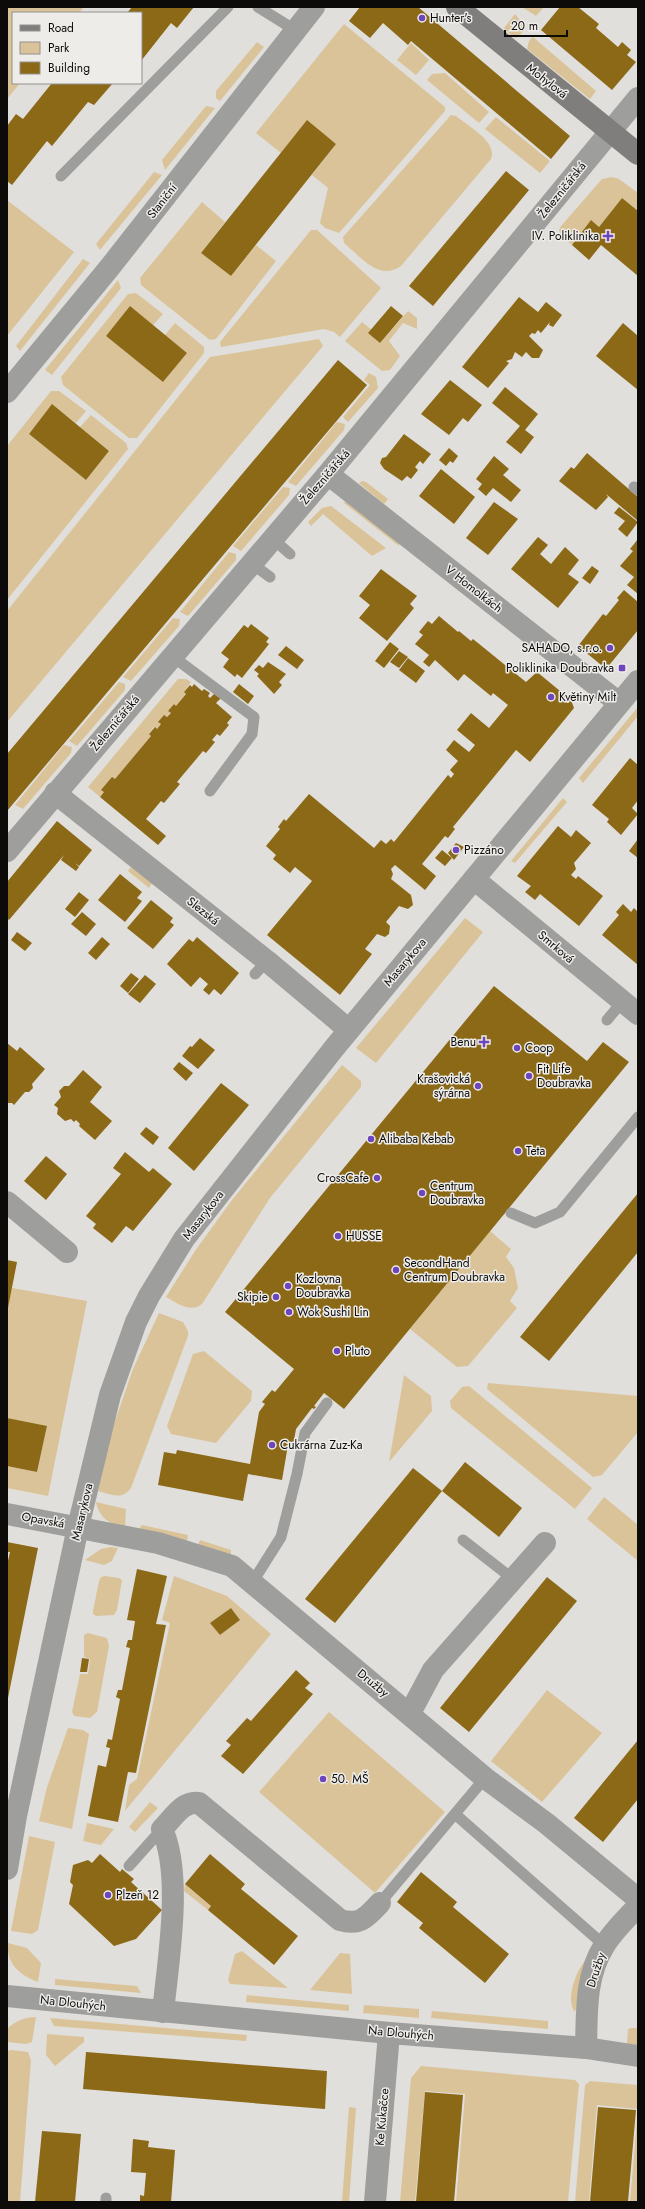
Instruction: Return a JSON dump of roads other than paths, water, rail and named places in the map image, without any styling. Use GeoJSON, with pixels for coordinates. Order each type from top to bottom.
{"type":"FeatureCollection","features":[{"type":"Feature","properties":{"kind":"main road","name":"Mohylová"},"geometry":{"type":"LineString","coordinates":[[457,7],[638,154]]}},
{"type":"Feature","properties":{"kind":"street","name":"Staniční"},"geometry":{"type":"LineString","coordinates":[[7,392],[110,267],[314,7]]}},
{"type":"Feature","properties":{"kind":"street","name":"Železničářská"},"geometry":{"type":"LineString","coordinates":[[7,851],[328,474],[638,98]]}},
{"type":"Feature","properties":{"kind":"street","name":"V Homolkách"},"geometry":{"type":"LineString","coordinates":[[328,474],[619,703]]}},
{"type":"Feature","properties":{"kind":"street","name":"Masarykova"},"geometry":{"type":"LineString","coordinates":[[7,1870],[12,1815],[110,1395],[136,1322],[149,1296],[184,1239],[349,1030],[638,681]]}},
{"type":"Feature","properties":{"kind":"street","name":"Slezská"},"geometry":{"type":"LineString","coordinates":[[55,793],[261,967],[349,1030]]}},
{"type":"Feature","properties":{"kind":"street","name":"Smrková"},"geometry":{"type":"LineString","coordinates":[[474,879],[630,1008]]}},
{"type":"Feature","properties":{"kind":"street"},"geometry":{"type":"LineString","coordinates":[[7,1202],[67,1252]]}},
{"type":"Feature","properties":{"kind":"street","name":"Opavská"},"geometry":{"type":"LineString","coordinates":[[7,1514],[78,1527]]}},
{"type":"Feature","properties":{"kind":"street","name":"Družby"},"geometry":{"type":"LineString","coordinates":[[78,1527],[158,1543],[232,1566],[410,1713],[485,1778],[546,1823],[638,1899]]}},
{"type":"Feature","properties":{"kind":"street"},"geometry":{"type":"LineString","coordinates":[[410,1713],[433,1670],[545,1543]]}},
{"type":"Feature","properties":{"kind":"street"},"geometry":{"type":"LineString","coordinates":[[163,2012],[173,1913],[171,1851],[162,1829],[184,1806],[192,1802],[199,1803],[340,1920],[351,1923],[367,1918],[380,1903]]}},
{"type":"Feature","properties":{"kind":"street","name":"Družby"},"geometry":{"type":"LineString","coordinates":[[586,2048],[590,1985],[594,1967],[604,1945],[638,1906]]}},
{"type":"Feature","properties":{"kind":"street","name":"Na Dlouhých"},"geometry":{"type":"LineString","coordinates":[[7,1996],[389,2033],[586,2048],[638,2056]]}},
{"type":"Feature","properties":{"kind":"street","name":"Ke Kukačce"},"geometry":{"type":"LineString","coordinates":[[375,2202],[389,2033]]}},
{"type":"Feature","properties":{"kind":"lane"},"geometry":{"type":"LineString","coordinates":[[61,176],[228,7]]}},
{"type":"Feature","properties":{"kind":"lane"},"geometry":{"type":"LineString","coordinates":[[258,7],[295,30]]}},
{"type":"Feature","properties":{"kind":"lane"},"geometry":{"type":"LineString","coordinates":[[272,538],[290,554]]}},
{"type":"Feature","properties":{"kind":"lane"},"geometry":{"type":"LineString","coordinates":[[251,563],[270,577]]}},
{"type":"Feature","properties":{"kind":"lane"},"geometry":{"type":"LineString","coordinates":[[172,656],[254,717],[252,734],[210,791]]}},
{"type":"Feature","properties":{"kind":"lane"},"geometry":{"type":"LineString","coordinates":[[607,1020],[630,1008]]}},
{"type":"Feature","properties":{"kind":"lane"},"geometry":{"type":"LineString","coordinates":[[511,1213],[535,1223],[560,1212],[638,1117]]}},
{"type":"Feature","properties":{"kind":"lane"},"geometry":{"type":"LineString","coordinates":[[252,1583],[261,1572],[280,1538],[297,1474],[305,1432],[327,1403]]}},
{"type":"Feature","properties":{"kind":"lane"},"geometry":{"type":"LineString","coordinates":[[463,1540],[513,1579]]}},
{"type":"Feature","properties":{"kind":"lane"},"geometry":{"type":"LineString","coordinates":[[380,1903],[485,1778]]}},
{"type":"Feature","properties":{"kind":"lane"},"geometry":{"type":"LineString","coordinates":[[455,1814],[604,1945]]}},
{"type":"Feature","properties":{"kind":"lane"},"geometry":{"type":"LineString","coordinates":[[129,1866],[162,1829]]}},
{"type":"Feature","properties":{"kind":"place","name":"Hunter's"},"geometry":{"type":"Point","coordinates":[422,18]}},
{"type":"Feature","properties":{"kind":"place","name":"IV. Poliklinika"},"geometry":{"type":"Point","coordinates":[608,236]}},
{"type":"Feature","properties":{"kind":"place","name":"SAHADO, s.r.o."},"geometry":{"type":"Point","coordinates":[610,648]}},
{"type":"Feature","properties":{"kind":"place","name":"Poliklinika Doubravka"},"geometry":{"type":"Point","coordinates":[622,668]}},
{"type":"Feature","properties":{"kind":"place","name":"Květiny Milt"},"geometry":{"type":"Point","coordinates":[551,697]}},
{"type":"Feature","properties":{"kind":"place","name":"Pizzáno"},"geometry":{"type":"Point","coordinates":[456,850]}},
{"type":"Feature","properties":{"kind":"place","name":"Benu"},"geometry":{"type":"Point","coordinates":[484,1042]}},
{"type":"Feature","properties":{"kind":"place","name":"Coop"},"geometry":{"type":"Point","coordinates":[517,1048]}},
{"type":"Feature","properties":{"kind":"place","name":"Fit Life Doubravka"},"geometry":{"type":"Point","coordinates":[529,1076]}},
{"type":"Feature","properties":{"kind":"place","name":"Krašovická sýrárna"},"geometry":{"type":"Point","coordinates":[478,1086]}},
{"type":"Feature","properties":{"kind":"place","name":"Alibaba Kebab"},"geometry":{"type":"Point","coordinates":[371,1139]}},
{"type":"Feature","properties":{"kind":"place","name":"Teta"},"geometry":{"type":"Point","coordinates":[518,1151]}},
{"type":"Feature","properties":{"kind":"place","name":"CrossCafe"},"geometry":{"type":"Point","coordinates":[377,1178]}},
{"type":"Feature","properties":{"kind":"place","name":"Centrum Doubravka"},"geometry":{"type":"Point","coordinates":[422,1193]}},
{"type":"Feature","properties":{"kind":"place","name":"HUSSE"},"geometry":{"type":"Point","coordinates":[338,1236]}},
{"type":"Feature","properties":{"kind":"place","name":"SecondHand Centrum Doubravka"},"geometry":{"type":"Point","coordinates":[396,1270]}},
{"type":"Feature","properties":{"kind":"place","name":"Kozlovna Doubravka"},"geometry":{"type":"Point","coordinates":[288,1286]}},
{"type":"Feature","properties":{"kind":"place","name":"Skipie"},"geometry":{"type":"Point","coordinates":[276,1297]}},
{"type":"Feature","properties":{"kind":"place","name":"Wok Sushi Lin"},"geometry":{"type":"Point","coordinates":[289,1312]}},
{"type":"Feature","properties":{"kind":"place","name":"Pluto"},"geometry":{"type":"Point","coordinates":[337,1351]}},
{"type":"Feature","properties":{"kind":"place","name":"Cukrárna Zuz-Ka"},"geometry":{"type":"Point","coordinates":[272,1445]}},
{"type":"Feature","properties":{"kind":"place","name":"50. MŠ"},"geometry":{"type":"Point","coordinates":[323,1779]}},
{"type":"Feature","properties":{"kind":"place","name":"Plzeň 12"},"geometry":{"type":"Point","coordinates":[108,1895]}}]}
